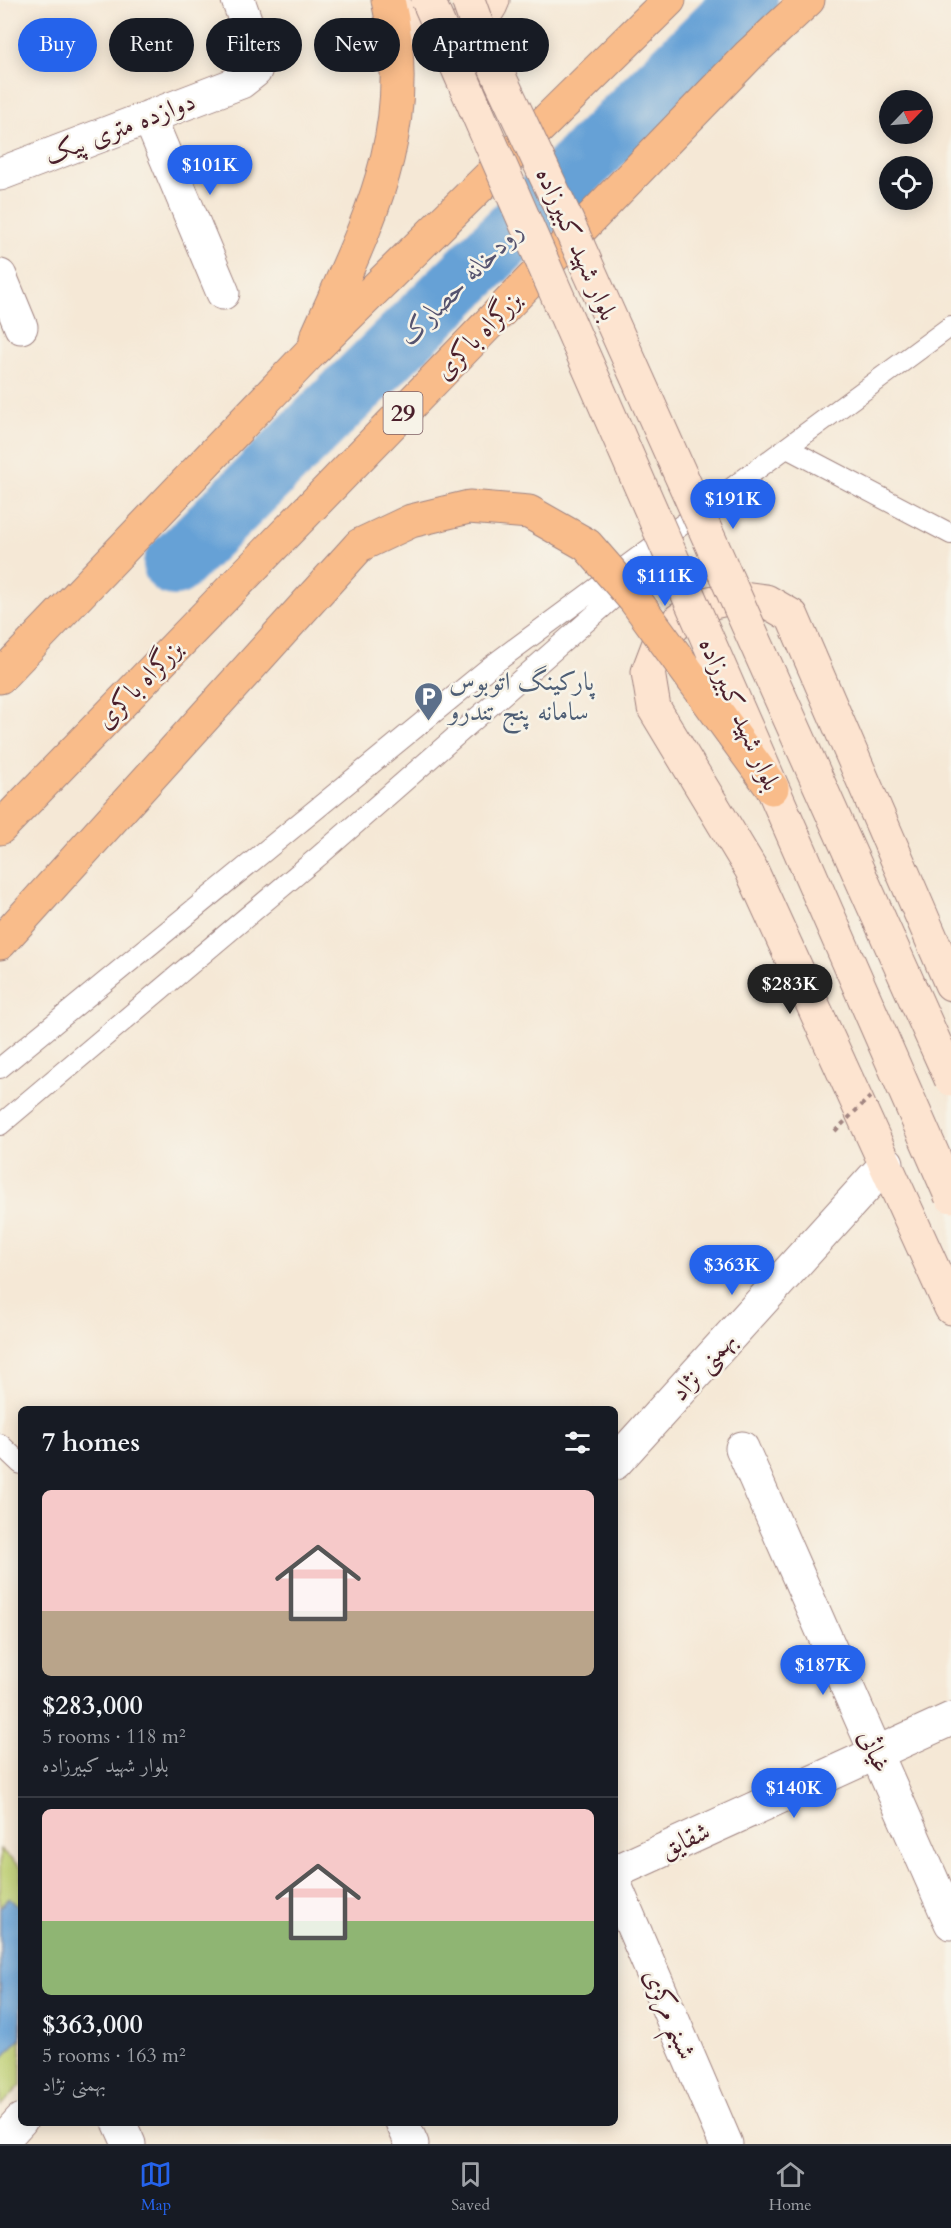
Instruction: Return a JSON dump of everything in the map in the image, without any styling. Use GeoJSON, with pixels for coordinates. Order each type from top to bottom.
{"type":"FeatureCollection","features":[{"type":"Feature","properties":{"kind":"highway"},"geometry":{"type":"LineString","coordinates":[[309,354],[370,216],[389,158],[399,99],[397,38],[389,0]]}},
{"type":"Feature","properties":{"kind":"highway"},"geometry":{"type":"LineString","coordinates":[[0,677],[309,354],[669,0]]}},
{"type":"Feature","properties":{"kind":"highway","name":"بزرگراه باکری"},"geometry":{"type":"LineString","coordinates":[[0,828],[741,63],[808,0]]}},
{"type":"Feature","properties":{"kind":"highway"},"geometry":{"type":"LineString","coordinates":[[0,943],[360,544],[411,520],[469,507],[529,512],[587,546],[621,585],[772,788]]}},
{"type":"Feature","properties":{"kind":"main road"},"geometry":{"type":"LineString","coordinates":[[389,0],[398,12],[413,25],[429,31],[449,32],[468,27],[482,17],[494,0]]}},
{"type":"Feature","properties":{"kind":"main road","name":"بلوار شهید کبیرزاده"},"geometry":{"type":"LineString","coordinates":[[428,0],[951,1196]]}},
{"type":"Feature","properties":{"kind":"main road","name":"بلوار شهید کبیرزاده"},"geometry":{"type":"LineString","coordinates":[[468,0],[483,42],[572,232],[951,1079]]}},
{"type":"Feature","properties":{"kind":"main road"},"geometry":{"type":"LineString","coordinates":[[951,984],[792,616],[766,602],[736,597],[705,604],[679,620],[659,643],[648,672],[654,708],[751,869],[887,1163],[951,1308]]}},
{"type":"Feature","properties":{"kind":"street","name":"دوازده متری پیک"},"geometry":{"type":"LineString","coordinates":[[0,174],[241,82],[255,71],[259,59],[238,0]]}},
{"type":"Feature","properties":{"kind":"street"},"geometry":{"type":"LineString","coordinates":[[149,117],[223,293]]}},
{"type":"Feature","properties":{"kind":"street"},"geometry":{"type":"LineString","coordinates":[[0,276],[21,327]]}},
{"type":"Feature","properties":{"kind":"street","name":"بهمنی نژاد"},"geometry":{"type":"LineString","coordinates":[[618,1460],[887,1163]]}},
{"type":"Feature","properties":{"kind":"street","name":"غیاثی"},"geometry":{"type":"LineString","coordinates":[[742,1448],[951,1923]]}},
{"type":"Feature","properties":{"kind":"street","name":"شقایق"},"geometry":{"type":"LineString","coordinates":[[618,1871],[951,1719]]}},
{"type":"Feature","properties":{"kind":"street","name":"شبنم مرکزی"},"geometry":{"type":"LineString","coordinates":[[618,1892],[726,2144]]}},
{"type":"Feature","properties":{"kind":"street"},"geometry":{"type":"LineString","coordinates":[[0,2143],[18,2123]]}},
{"type":"Feature","properties":{"kind":"street"},"geometry":{"type":"LineString","coordinates":[[121,2126],[129,2144]]}},
{"type":"Feature","properties":{"kind":"street"},"geometry":{"type":"LineString","coordinates":[[404,2126],[412,2144]]}},
{"type":"Feature","properties":{"kind":"lane"},"geometry":{"type":"LineString","coordinates":[[0,1068],[492,666],[789,449],[951,326]]}},
{"type":"Feature","properties":{"kind":"lane"},"geometry":{"type":"LineString","coordinates":[[789,449],[951,534]]}},
{"type":"Feature","properties":{"kind":"lane"},"geometry":{"type":"LineString","coordinates":[[0,1125],[319,856],[598,614],[719,499]]}},
{"type":"Feature","properties":{"kind":"lane"},"geometry":{"type":"LineString","coordinates":[[0,1444],[18,1461]]}},
{"type":"Feature","properties":{"kind":"green space"},"geometry":{"type":"Polygon","coordinates":[[[0,1849],[18,1865],[18,2088],[0,2107],[0,1849]]]}},
{"type":"Feature","properties":{"kind":"water"},"geometry":{"type":"Polygon","coordinates":[[[9,1898],[18,1906],[18,2041],[0,2061],[0,1907],[9,1898]]]}},
{"type":"Feature","properties":{"kind":"waterway","name":"رودخانه حصارک"},"geometry":{"type":"LineString","coordinates":[[174,565],[747,0]]}},
{"type":"Feature","properties":{"kind":"place","name":"پارکینگ اتوبوس سامانه پنج تندرو"},"geometry":{"type":"Point","coordinates":[428,722]}}]}
